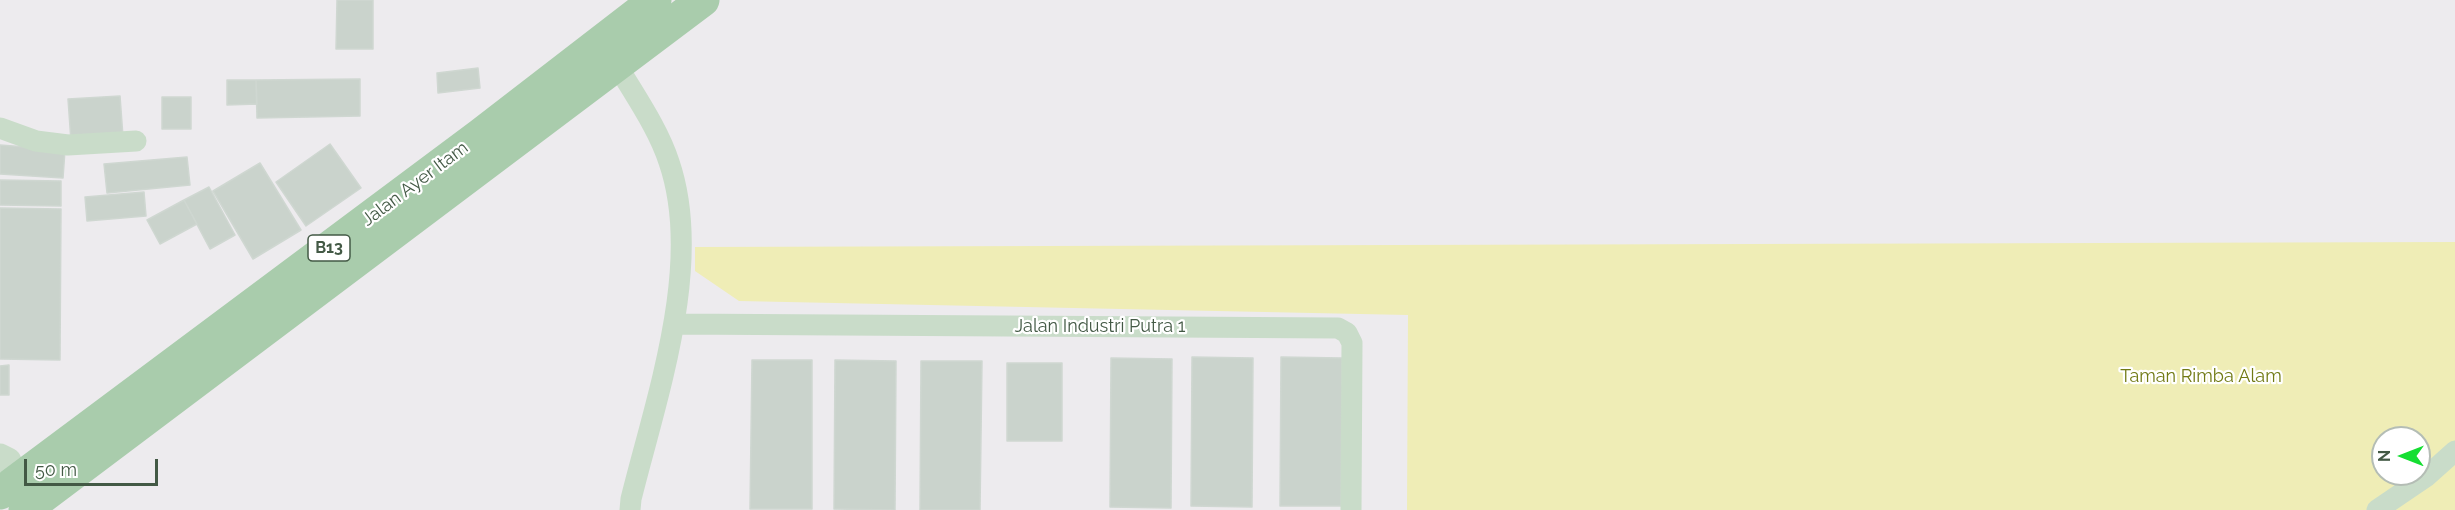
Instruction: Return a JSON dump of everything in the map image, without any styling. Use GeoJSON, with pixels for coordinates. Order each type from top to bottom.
{"type":"FeatureCollection","features":[{"type":"Feature","properties":{"kind":"main road","name":"B13"},"geometry":{"type":"LineString","coordinates":[[666,10],[704,0]]}},
{"type":"Feature","properties":{"kind":"main road","name":"Jalan Ayer Itam"},"geometry":{"type":"LineString","coordinates":[[25,510],[617,65],[666,10]]}},
{"type":"Feature","properties":{"kind":"main road","name":"Jalan Ayer Itam"},"geometry":{"type":"LineString","coordinates":[[0,493],[480,135],[666,10]]}},
{"type":"Feature","properties":{"kind":"main road"},"geometry":{"type":"LineString","coordinates":[[62,510],[231,376],[270,326]]}},
{"type":"Feature","properties":{"kind":"main road"},"geometry":{"type":"LineString","coordinates":[[3,462],[218,330]]}},
{"type":"Feature","properties":{"kind":"street"},"geometry":{"type":"LineString","coordinates":[[617,65],[656,132],[669,162],[679,205],[682,243],[674,324],[634,506]]}},
{"type":"Feature","properties":{"kind":"street"},"geometry":{"type":"LineString","coordinates":[[0,128],[36,141],[68,145],[136,141]]}},
{"type":"Feature","properties":{"kind":"street","name":"Jalan Industri Putra 1"},"geometry":{"type":"LineString","coordinates":[[674,324],[1338,328],[1347,333],[1352,343],[1351,510]]}},
{"type":"Feature","properties":{"kind":"street"},"geometry":{"type":"LineString","coordinates":[[2377,510],[2427,476],[2455,451]]}},
{"type":"Feature","properties":{"kind":"green space","name":"Taman Rimba Alam"},"geometry":{"type":"Polygon","coordinates":[[[2455,242],[2455,510],[1407,510],[1408,315],[739,301],[695,271],[695,247],[2455,242]]]}},
{"type":"Feature","properties":{"kind":"building"},"geometry":{"type":"Polygon","coordinates":[[[337,0],[373,0],[373,49],[336,49],[337,0]]]}},
{"type":"Feature","properties":{"kind":"building"},"geometry":{"type":"Polygon","coordinates":[[[478,68],[480,88],[438,93],[437,73],[478,68]]]}},
{"type":"Feature","properties":{"kind":"building"},"geometry":{"type":"Polygon","coordinates":[[[360,79],[360,116],[257,118],[256,80],[360,79]]]}},
{"type":"Feature","properties":{"kind":"building"},"geometry":{"type":"Polygon","coordinates":[[[227,80],[256,80],[257,104],[227,105],[227,80]]]}},
{"type":"Feature","properties":{"kind":"building"},"geometry":{"type":"Polygon","coordinates":[[[120,96],[123,137],[71,141],[68,99],[120,96]]]}},
{"type":"Feature","properties":{"kind":"building"},"geometry":{"type":"Polygon","coordinates":[[[162,97],[191,97],[191,129],[162,129],[162,97]]]}},
{"type":"Feature","properties":{"kind":"building"},"geometry":{"type":"Polygon","coordinates":[[[330,144],[361,188],[306,226],[276,182],[330,144]]]}},
{"type":"Feature","properties":{"kind":"building"},"geometry":{"type":"Polygon","coordinates":[[[0,145],[65,150],[63,178],[0,174],[0,145]]]}},
{"type":"Feature","properties":{"kind":"building"},"geometry":{"type":"Polygon","coordinates":[[[187,157],[190,185],[107,193],[104,164],[187,157]]]}},
{"type":"Feature","properties":{"kind":"building"},"geometry":{"type":"Polygon","coordinates":[[[260,163],[301,230],[253,259],[213,191],[260,163]]]}},
{"type":"Feature","properties":{"kind":"building"},"geometry":{"type":"Polygon","coordinates":[[[0,180],[61,181],[61,206],[0,205],[0,180]]]}},
{"type":"Feature","properties":{"kind":"building"},"geometry":{"type":"Polygon","coordinates":[[[209,187],[235,235],[210,249],[184,200],[209,187]]]}},
{"type":"Feature","properties":{"kind":"building"},"geometry":{"type":"Polygon","coordinates":[[[144,192],[146,216],[87,221],[85,197],[144,192]]]}},
{"type":"Feature","properties":{"kind":"building"},"geometry":{"type":"Polygon","coordinates":[[[184,200],[197,224],[160,244],[147,220],[184,200]]]}},
{"type":"Feature","properties":{"kind":"building"},"geometry":{"type":"Polygon","coordinates":[[[0,208],[61,209],[60,360],[0,359],[0,208]]]}},
{"type":"Feature","properties":{"kind":"building"},"geometry":{"type":"Polygon","coordinates":[[[1192,357],[1253,358],[1252,507],[1191,506],[1192,357]]]}},
{"type":"Feature","properties":{"kind":"building"},"geometry":{"type":"Polygon","coordinates":[[[1281,357],[1342,358],[1341,506],[1280,506],[1281,357]]]}},
{"type":"Feature","properties":{"kind":"building"},"geometry":{"type":"Polygon","coordinates":[[[1111,358],[1172,359],[1171,508],[1110,507],[1111,358]]]}},
{"type":"Feature","properties":{"kind":"building"},"geometry":{"type":"Polygon","coordinates":[[[752,360],[812,360],[812,509],[750,509],[752,360]]]}},
{"type":"Feature","properties":{"kind":"building"},"geometry":{"type":"Polygon","coordinates":[[[835,360],[896,361],[895,510],[834,509],[835,360]]]}},
{"type":"Feature","properties":{"kind":"building"},"geometry":{"type":"Polygon","coordinates":[[[921,361],[982,361],[980,510],[920,510],[921,361]]]}},
{"type":"Feature","properties":{"kind":"building"},"geometry":{"type":"Polygon","coordinates":[[[1007,363],[1062,363],[1062,441],[1007,441],[1007,363]]]}},
{"type":"Feature","properties":{"kind":"building"},"geometry":{"type":"Polygon","coordinates":[[[9,365],[9,395],[0,395],[0,366],[9,365]]]}}]}
